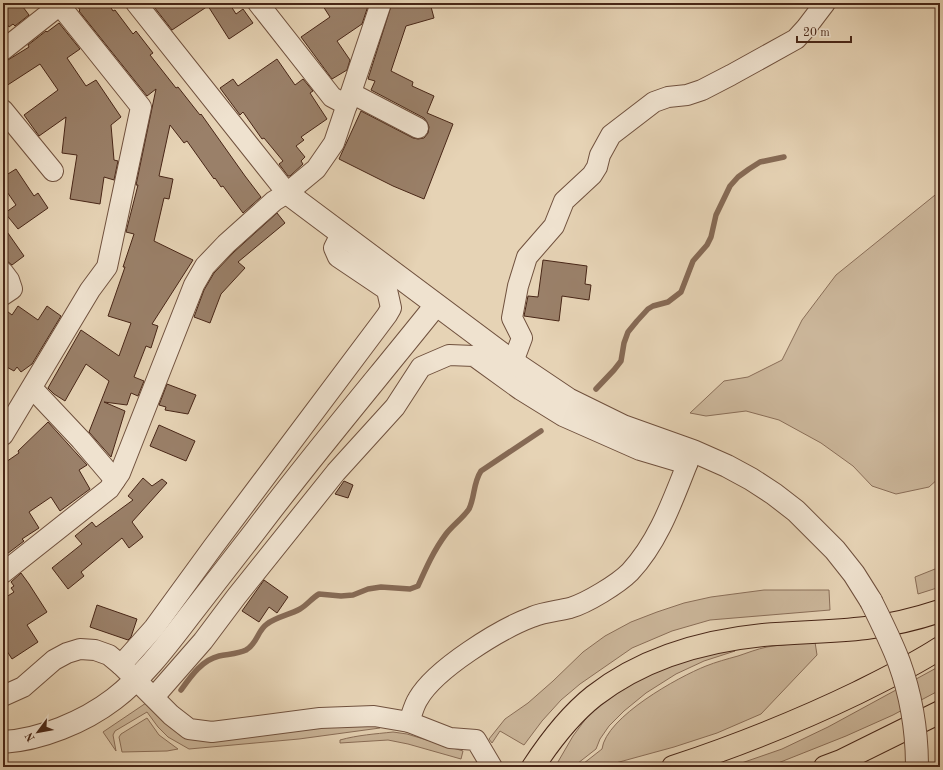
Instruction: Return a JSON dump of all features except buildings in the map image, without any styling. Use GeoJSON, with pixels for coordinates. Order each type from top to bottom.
{"type":"FeatureCollection","features":[{"type":"Feature","properties":{"kind":"highway"},"geometry":{"type":"LineString","coordinates":[[533,767],[543,752],[574,714],[595,696],[643,666],[669,655],[696,646],[728,640],[763,635],[868,628],[897,623],[940,611]]}},
{"type":"Feature","properties":{"kind":"highway"},"geometry":{"type":"LineString","coordinates":[[673,767],[776,730],[882,680],[940,648]]}},
{"type":"Feature","properties":{"kind":"highway"},"geometry":{"type":"LineString","coordinates":[[825,767],[841,761],[940,713]]}},
{"type":"Feature","properties":{"kind":"highway"},"geometry":{"type":"LineString","coordinates":[[844,767],[884,746],[940,713]]}},
{"type":"Feature","properties":{"kind":"street"},"geometry":{"type":"LineString","coordinates":[[136,3],[287,193],[513,362],[568,398],[690,458]]}},
{"type":"Feature","properties":{"kind":"street"},"geometry":{"type":"LineString","coordinates":[[258,3],[332,97],[349,99],[418,128]]}},
{"type":"Feature","properties":{"kind":"street"},"geometry":{"type":"LineString","coordinates":[[3,573],[109,489],[120,473],[194,285],[205,266],[226,244],[274,201],[287,193],[316,169],[334,143],[381,3]]}},
{"type":"Feature","properties":{"kind":"street"},"geometry":{"type":"LineString","coordinates":[[513,362],[522,338],[512,318],[518,286],[528,257],[554,226],[564,201],[592,175],[597,167],[600,155],[612,135],[654,102],[668,97],[687,95],[702,90],[796,39],[825,3]]}},
{"type":"Feature","properties":{"kind":"street"},"geometry":{"type":"LineString","coordinates":[[3,50],[59,4],[141,107],[107,267],[90,290],[3,435]]}},
{"type":"Feature","properties":{"kind":"street"},"geometry":{"type":"LineString","coordinates":[[3,110],[53,171]]}},
{"type":"Feature","properties":{"kind":"street"},"geometry":{"type":"LineString","coordinates":[[3,742],[14,741],[51,732],[90,716],[114,699],[154,628],[387,315],[391,308],[387,290],[338,257],[334,248],[341,234]]}},
{"type":"Feature","properties":{"kind":"street"},"geometry":{"type":"LineString","coordinates":[[3,272],[9,280],[12,289],[3,296]]}},
{"type":"Feature","properties":{"kind":"street"},"geometry":{"type":"LineString","coordinates":[[129,672],[166,647],[286,491],[436,305]]}},
{"type":"Feature","properties":{"kind":"street"},"geometry":{"type":"LineString","coordinates":[[154,697],[204,641],[241,591],[336,472],[395,407],[421,367],[449,355],[474,356],[521,390],[563,416],[640,450],[727,466],[751,479],[796,511],[835,550],[854,574],[871,601],[887,632],[899,663],[914,718],[917,767]]}},
{"type":"Feature","properties":{"kind":"street"},"geometry":{"type":"LineString","coordinates":[[32,388],[81,440],[115,480]]}},
{"type":"Feature","properties":{"kind":"street"},"geometry":{"type":"LineString","coordinates":[[409,722],[417,699],[429,684],[462,656],[499,632],[532,617],[572,607],[606,591],[629,573],[650,546],[667,514],[690,458]]}},
{"type":"Feature","properties":{"kind":"street"},"geometry":{"type":"LineString","coordinates":[[3,696],[23,687],[54,660],[67,653],[80,649],[95,650],[109,655],[129,672],[171,715],[189,729],[212,732],[320,718],[374,716],[409,722],[450,738],[476,740],[492,767]]}},
{"type":"Feature","properties":{"kind":"shaded area"},"geometry":{"type":"Polygon","coordinates":[[[940,191],[940,477],[929,487],[896,494],[872,486],[853,466],[821,443],[779,420],[746,411],[706,416],[690,413],[724,381],[748,377],[782,360],[802,320],[836,275],[940,191]]]}},
{"type":"Feature","properties":{"kind":"shaded area"},"geometry":{"type":"Polygon","coordinates":[[[940,567],[940,587],[918,594],[915,577],[940,567]]]}},
{"type":"Feature","properties":{"kind":"shaded area"},"geometry":{"type":"Polygon","coordinates":[[[764,590],[829,590],[830,610],[710,620],[672,631],[632,648],[580,684],[561,700],[542,721],[524,745],[500,731],[492,743],[489,739],[505,719],[528,703],[583,652],[605,636],[631,622],[684,603],[711,597],[764,590]]]}},
{"type":"Feature","properties":{"kind":"shaded area"},"geometry":{"type":"Polygon","coordinates":[[[815,642],[817,655],[761,714],[717,733],[674,747],[601,767],[579,767],[602,749],[606,737],[616,724],[629,712],[678,679],[710,665],[767,647],[815,642]]]}},
{"type":"Feature","properties":{"kind":"shaded area"},"geometry":{"type":"Polygon","coordinates":[[[709,651],[735,651],[704,661],[676,674],[646,693],[624,711],[609,726],[600,739],[596,749],[573,767],[555,767],[573,736],[596,705],[648,672],[709,651]]]}},
{"type":"Feature","properties":{"kind":"shaded area"},"geometry":{"type":"Polygon","coordinates":[[[940,666],[940,690],[893,715],[846,736],[768,767],[730,767],[782,749],[828,727],[940,666]]]}},
{"type":"Feature","properties":{"kind":"shaded area"},"geometry":{"type":"Polygon","coordinates":[[[146,703],[166,722],[318,726],[380,725],[380,728],[299,739],[189,749],[168,737],[158,727],[147,712],[115,731],[113,735],[116,751],[103,732],[146,703]]]}},
{"type":"Feature","properties":{"kind":"shaded area"},"geometry":{"type":"Polygon","coordinates":[[[147,718],[159,735],[178,749],[167,751],[122,752],[119,737],[121,734],[147,718]]]}},
{"type":"Feature","properties":{"kind":"shaded area"},"geometry":{"type":"Polygon","coordinates":[[[393,732],[407,734],[463,751],[461,759],[388,740],[340,743],[340,740],[353,737],[393,732]]]}},
{"type":"Feature","properties":{"kind":"waterway"},"geometry":{"type":"LineString","coordinates":[[596,389],[621,361],[624,343],[628,332],[637,321],[648,309],[668,302],[681,292],[693,261],[707,245],[711,237],[716,215],[730,186],[738,177],[760,162],[784,157]]}},
{"type":"Feature","properties":{"kind":"waterway"},"geometry":{"type":"LineString","coordinates":[[181,690],[197,669],[207,661],[219,656],[246,650],[253,644],[261,630],[267,624],[300,609],[319,594],[341,596],[353,595],[368,589],[381,587],[410,589],[418,586],[430,559],[442,540],[469,509],[478,476],[481,471],[541,431]]}}]}
